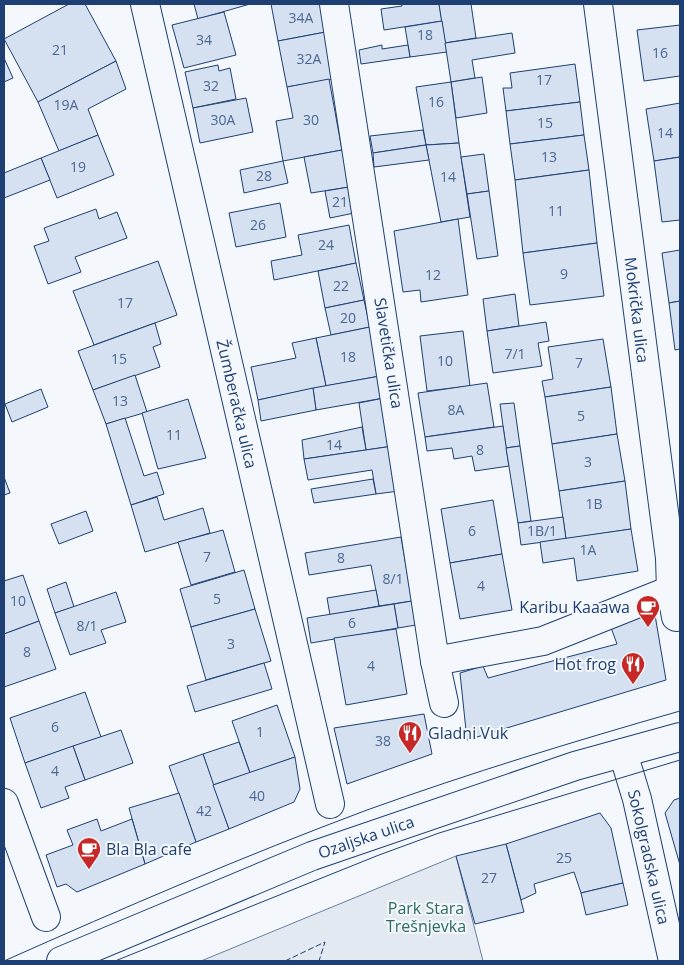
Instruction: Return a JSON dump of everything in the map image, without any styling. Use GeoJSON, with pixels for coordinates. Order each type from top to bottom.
{"type":"FeatureCollection","features":[{"type":"Feature","properties":{"kind":"street","name":"Žumberačka ulica"},"geometry":{"type":"LineString","coordinates":[[145,4],[330,804]]}},
{"type":"Feature","properties":{"kind":"street","name":"Slavetička ulica"},"geometry":{"type":"LineString","coordinates":[[334,4],[435,661],[444,703]]}},
{"type":"Feature","properties":{"kind":"street","name":"Mokrička ulica"},"geometry":{"type":"LineString","coordinates":[[598,4],[670,558],[671,590],[676,617]]}},
{"type":"Feature","properties":{"kind":"street"},"geometry":{"type":"LineString","coordinates":[[435,661],[543,641],[671,590]]}},
{"type":"Feature","properties":{"kind":"street","name":"Ozaljska ulica"},"geometry":{"type":"LineString","coordinates":[[61,961],[312,856],[575,766],[680,737]]}},
{"type":"Feature","properties":{"kind":"street","name":"Sokolgradska ulica"},"geometry":{"type":"LineString","coordinates":[[623,752],[637,799],[673,961]]}},
{"type":"Feature","properties":{"kind":"street"},"geometry":{"type":"LineString","coordinates":[[4,803],[46,917]]}},
{"type":"Feature","properties":{"kind":"green space","name":"Park Stara Trešnjevka"},"geometry":{"type":"Polygon","coordinates":[[[456,856],[483,961],[201,961],[456,856]]]}},
{"type":"Feature","properties":{"kind":"building"},"geometry":{"type":"Polygon","coordinates":[[[69,4],[85,4],[116,61],[38,102],[4,39],[69,4]]]}},
{"type":"Feature","properties":{"kind":"building"},"geometry":{"type":"Polygon","coordinates":[[[194,4],[250,4],[198,19],[194,4]]]}},
{"type":"Feature","properties":{"kind":"building"},"geometry":{"type":"Polygon","coordinates":[[[271,4],[326,4],[331,31],[278,41],[271,4]]]}},
{"type":"Feature","properties":{"kind":"building"},"geometry":{"type":"Polygon","coordinates":[[[402,4],[439,4],[442,21],[384,30],[381,9],[402,6],[402,4]]]}},
{"type":"Feature","properties":{"kind":"building"},"geometry":{"type":"Polygon","coordinates":[[[439,4],[471,4],[476,38],[445,43],[439,4]]]}},
{"type":"Feature","properties":{"kind":"building"},"geometry":{"type":"Polygon","coordinates":[[[224,12],[236,55],[184,68],[172,25],[224,12]]]}},
{"type":"Feature","properties":{"kind":"building"},"geometry":{"type":"Polygon","coordinates":[[[442,21],[447,52],[410,57],[405,27],[442,21]]]}},
{"type":"Feature","properties":{"kind":"building"},"geometry":{"type":"Polygon","coordinates":[[[680,25],[680,76],[644,81],[637,30],[680,25]]]}},
{"type":"Feature","properties":{"kind":"building"},"geometry":{"type":"Polygon","coordinates":[[[331,31],[340,78],[287,87],[278,41],[331,31]]]}},
{"type":"Feature","properties":{"kind":"building"},"geometry":{"type":"Polygon","coordinates":[[[512,33],[515,53],[472,60],[475,78],[451,82],[445,43],[512,33]]]}},
{"type":"Feature","properties":{"kind":"building"},"geometry":{"type":"Polygon","coordinates":[[[382,45],[382,49],[408,45],[410,57],[361,64],[359,50],[382,45]]]}},
{"type":"Feature","properties":{"kind":"building"},"geometry":{"type":"Polygon","coordinates":[[[4,58],[13,78],[4,82],[4,58]]]}},
{"type":"Feature","properties":{"kind":"building"},"geometry":{"type":"Polygon","coordinates":[[[116,61],[126,89],[88,109],[98,135],[59,151],[38,102],[116,61]]]}},
{"type":"Feature","properties":{"kind":"building"},"geometry":{"type":"Polygon","coordinates":[[[575,64],[580,102],[506,111],[503,88],[512,88],[510,73],[575,64]]]}},
{"type":"Feature","properties":{"kind":"building"},"geometry":{"type":"Polygon","coordinates":[[[218,65],[219,71],[230,68],[236,99],[193,108],[185,72],[218,65]]]}},
{"type":"Feature","properties":{"kind":"building"},"geometry":{"type":"Polygon","coordinates":[[[482,77],[487,113],[456,118],[451,82],[482,77]]]}},
{"type":"Feature","properties":{"kind":"building"},"geometry":{"type":"Polygon","coordinates":[[[329,79],[342,150],[283,161],[276,121],[293,118],[287,87],[329,79]]]}},
{"type":"Feature","properties":{"kind":"building"},"geometry":{"type":"Polygon","coordinates":[[[451,82],[459,143],[426,145],[416,87],[451,82]]]}},
{"type":"Feature","properties":{"kind":"building"},"geometry":{"type":"Polygon","coordinates":[[[246,98],[253,132],[200,143],[193,108],[246,98]]]}},
{"type":"Feature","properties":{"kind":"building"},"geometry":{"type":"Polygon","coordinates":[[[580,102],[584,135],[510,144],[506,111],[580,102]]]}},
{"type":"Feature","properties":{"kind":"building"},"geometry":{"type":"Polygon","coordinates":[[[680,103],[680,157],[654,161],[646,109],[680,103]]]}},
{"type":"Feature","properties":{"kind":"building"},"geometry":{"type":"Polygon","coordinates":[[[423,130],[426,145],[373,153],[370,136],[423,130]]]}},
{"type":"Feature","properties":{"kind":"building"},"geometry":{"type":"Polygon","coordinates":[[[98,135],[114,175],[57,198],[41,158],[98,135]]]}},
{"type":"Feature","properties":{"kind":"building"},"geometry":{"type":"Polygon","coordinates":[[[584,135],[589,170],[515,180],[510,144],[584,135]]]}},
{"type":"Feature","properties":{"kind":"building"},"geometry":{"type":"Polygon","coordinates":[[[459,143],[470,217],[441,222],[426,145],[459,143]]]}},
{"type":"Feature","properties":{"kind":"building"},"geometry":{"type":"Polygon","coordinates":[[[426,145],[429,160],[374,167],[373,153],[426,145]]]}},
{"type":"Feature","properties":{"kind":"building"},"geometry":{"type":"Polygon","coordinates":[[[342,150],[349,187],[311,193],[304,157],[342,150]]]}},
{"type":"Feature","properties":{"kind":"building"},"geometry":{"type":"Polygon","coordinates":[[[484,154],[489,191],[467,194],[461,157],[484,154]]]}},
{"type":"Feature","properties":{"kind":"building"},"geometry":{"type":"Polygon","coordinates":[[[680,157],[680,220],[662,222],[654,161],[680,157]]]}},
{"type":"Feature","properties":{"kind":"building"},"geometry":{"type":"Polygon","coordinates":[[[41,158],[50,180],[4,198],[4,173],[41,158]]]}},
{"type":"Feature","properties":{"kind":"building"},"geometry":{"type":"Polygon","coordinates":[[[283,161],[288,183],[244,193],[240,170],[283,161]]]}},
{"type":"Feature","properties":{"kind":"building"},"geometry":{"type":"Polygon","coordinates":[[[589,170],[597,243],[523,253],[515,180],[589,170]]]}},
{"type":"Feature","properties":{"kind":"building"},"geometry":{"type":"Polygon","coordinates":[[[349,187],[354,213],[330,218],[325,191],[349,187]]]}},
{"type":"Feature","properties":{"kind":"building"},"geometry":{"type":"Polygon","coordinates":[[[489,191],[498,256],[477,259],[467,194],[489,191]]]}},
{"type":"Feature","properties":{"kind":"building"},"geometry":{"type":"Polygon","coordinates":[[[280,203],[286,237],[236,247],[229,213],[280,203]]]}},
{"type":"Feature","properties":{"kind":"building"},"geometry":{"type":"Polygon","coordinates":[[[96,209],[99,219],[117,212],[127,238],[75,257],[81,272],[48,284],[34,246],[49,241],[44,228],[96,209]]]}},
{"type":"Feature","properties":{"kind":"building"},"geometry":{"type":"Polygon","coordinates":[[[458,219],[468,295],[421,302],[420,290],[403,292],[394,231],[458,219]]]}},
{"type":"Feature","properties":{"kind":"building"},"geometry":{"type":"Polygon","coordinates":[[[349,225],[356,263],[274,280],[271,261],[302,255],[298,235],[349,225]]]}},
{"type":"Feature","properties":{"kind":"building"},"geometry":{"type":"Polygon","coordinates":[[[597,243],[604,296],[530,305],[523,253],[597,243]]]}},
{"type":"Feature","properties":{"kind":"building"},"geometry":{"type":"Polygon","coordinates":[[[680,250],[680,301],[669,303],[662,253],[680,250]]]}},
{"type":"Feature","properties":{"kind":"building"},"geometry":{"type":"Polygon","coordinates":[[[158,261],[177,315],[94,345],[73,291],[158,261]]]}},
{"type":"Feature","properties":{"kind":"building"},"geometry":{"type":"Polygon","coordinates":[[[356,263],[364,300],[325,308],[318,271],[356,263]]]}},
{"type":"Feature","properties":{"kind":"building"},"geometry":{"type":"Polygon","coordinates":[[[515,294],[519,326],[487,331],[483,299],[515,294]]]}},
{"type":"Feature","properties":{"kind":"building"},"geometry":{"type":"Polygon","coordinates":[[[364,300],[370,327],[331,335],[325,308],[364,300]]]}},
{"type":"Feature","properties":{"kind":"building"},"geometry":{"type":"Polygon","coordinates":[[[680,301],[680,349],[675,350],[669,303],[680,301]]]}},
{"type":"Feature","properties":{"kind":"building"},"geometry":{"type":"Polygon","coordinates":[[[546,322],[549,341],[538,343],[542,366],[493,373],[487,331],[546,322]]]}},
{"type":"Feature","properties":{"kind":"building"},"geometry":{"type":"Polygon","coordinates":[[[155,323],[161,344],[153,347],[160,367],[93,390],[78,351],[155,323]]]}},
{"type":"Feature","properties":{"kind":"building"},"geometry":{"type":"Polygon","coordinates":[[[370,327],[380,376],[326,386],[316,338],[370,327]]]}},
{"type":"Feature","properties":{"kind":"building"},"geometry":{"type":"Polygon","coordinates":[[[463,331],[470,386],[427,391],[420,336],[463,331]]]}},
{"type":"Feature","properties":{"kind":"building"},"geometry":{"type":"Polygon","coordinates":[[[316,338],[326,386],[258,400],[251,367],[296,358],[292,343],[316,338]]]}},
{"type":"Feature","properties":{"kind":"building"},"geometry":{"type":"Polygon","coordinates":[[[603,339],[611,387],[545,397],[542,381],[553,379],[548,347],[603,339]]]}},
{"type":"Feature","properties":{"kind":"building"},"geometry":{"type":"Polygon","coordinates":[[[135,375],[147,412],[106,424],[93,390],[135,375]]]}},
{"type":"Feature","properties":{"kind":"building"},"geometry":{"type":"Polygon","coordinates":[[[380,376],[384,398],[316,410],[313,388],[380,376]]]}},
{"type":"Feature","properties":{"kind":"building"},"geometry":{"type":"Polygon","coordinates":[[[487,383],[494,427],[425,437],[418,393],[487,383]]]}},
{"type":"Feature","properties":{"kind":"building"},"geometry":{"type":"Polygon","coordinates":[[[611,387],[617,434],[552,444],[545,397],[611,387]]]}},
{"type":"Feature","properties":{"kind":"building"},"geometry":{"type":"Polygon","coordinates":[[[313,388],[316,410],[261,421],[258,400],[313,388]]]}},
{"type":"Feature","properties":{"kind":"building"},"geometry":{"type":"Polygon","coordinates":[[[41,389],[48,407],[12,422],[5,404],[41,389]]]}},
{"type":"Feature","properties":{"kind":"building"},"geometry":{"type":"Polygon","coordinates":[[[384,398],[393,446],[366,450],[359,403],[384,398]]]}},
{"type":"Feature","properties":{"kind":"building"},"geometry":{"type":"Polygon","coordinates":[[[188,399],[206,458],[158,469],[142,413],[188,399]]]}},
{"type":"Feature","properties":{"kind":"building"},"geometry":{"type":"Polygon","coordinates":[[[514,403],[520,446],[506,448],[500,404],[514,403]]]}},
{"type":"Feature","properties":{"kind":"building"},"geometry":{"type":"Polygon","coordinates":[[[125,418],[144,476],[157,472],[164,494],[131,505],[106,424],[125,418]]]}},
{"type":"Feature","properties":{"kind":"building"},"geometry":{"type":"Polygon","coordinates":[[[503,426],[509,466],[475,471],[472,456],[454,459],[452,448],[427,451],[425,437],[503,426]]]}},
{"type":"Feature","properties":{"kind":"building"},"geometry":{"type":"Polygon","coordinates":[[[362,427],[366,450],[304,459],[302,440],[362,427]]]}},
{"type":"Feature","properties":{"kind":"building"},"geometry":{"type":"Polygon","coordinates":[[[617,434],[625,481],[559,491],[552,444],[617,434]]]}},
{"type":"Feature","properties":{"kind":"building"},"geometry":{"type":"Polygon","coordinates":[[[393,446],[399,491],[376,494],[372,470],[308,480],[304,459],[393,446]]]}},
{"type":"Feature","properties":{"kind":"building"},"geometry":{"type":"Polygon","coordinates":[[[520,446],[531,521],[518,523],[506,448],[520,446]]]}},
{"type":"Feature","properties":{"kind":"building"},"geometry":{"type":"Polygon","coordinates":[[[4,477],[10,493],[4,495],[4,477]]]}},
{"type":"Feature","properties":{"kind":"building"},"geometry":{"type":"Polygon","coordinates":[[[373,479],[376,494],[314,503],[311,489],[373,479]]]}},
{"type":"Feature","properties":{"kind":"building"},"geometry":{"type":"Polygon","coordinates":[[[625,481],[631,529],[566,539],[559,491],[625,481]]]}},
{"type":"Feature","properties":{"kind":"building"},"geometry":{"type":"Polygon","coordinates":[[[157,497],[164,520],[203,508],[210,533],[145,552],[131,505],[157,497]]]}},
{"type":"Feature","properties":{"kind":"building"},"geometry":{"type":"Polygon","coordinates":[[[493,500],[502,554],[450,563],[441,509],[493,500]]]}},
{"type":"Feature","properties":{"kind":"building"},"geometry":{"type":"Polygon","coordinates":[[[86,511],[93,531],[59,544],[51,524],[86,511]]]}},
{"type":"Feature","properties":{"kind":"building"},"geometry":{"type":"Polygon","coordinates":[[[563,517],[566,539],[521,545],[518,523],[563,517]]]}},
{"type":"Feature","properties":{"kind":"building"},"geometry":{"type":"Polygon","coordinates":[[[631,529],[638,571],[577,581],[574,558],[543,563],[540,542],[631,529]]]}},
{"type":"Feature","properties":{"kind":"building"},"geometry":{"type":"Polygon","coordinates":[[[223,530],[235,572],[191,585],[178,542],[223,530]]]}},
{"type":"Feature","properties":{"kind":"building"},"geometry":{"type":"Polygon","coordinates":[[[401,537],[412,601],[379,606],[371,565],[309,575],[305,553],[401,537]]]}},
{"type":"Feature","properties":{"kind":"building"},"geometry":{"type":"Polygon","coordinates":[[[502,554],[512,610],[460,619],[450,563],[502,554]]]}},
{"type":"Feature","properties":{"kind":"building"},"geometry":{"type":"Polygon","coordinates":[[[244,570],[255,609],[191,627],[180,589],[244,570]]]}},
{"type":"Feature","properties":{"kind":"building"},"geometry":{"type":"Polygon","coordinates":[[[23,575],[39,621],[4,634],[4,581],[23,575]]]}},
{"type":"Feature","properties":{"kind":"building"},"geometry":{"type":"Polygon","coordinates":[[[66,582],[74,607],[55,613],[47,589],[66,582]]]}},
{"type":"Feature","properties":{"kind":"building"},"geometry":{"type":"Polygon","coordinates":[[[376,590],[379,606],[330,615],[327,598],[376,590]]]}},
{"type":"Feature","properties":{"kind":"building"},"geometry":{"type":"Polygon","coordinates":[[[116,592],[126,622],[101,630],[106,643],[70,655],[55,613],[116,592]]]}},
{"type":"Feature","properties":{"kind":"building"},"geometry":{"type":"Polygon","coordinates":[[[412,601],[416,625],[398,628],[394,604],[412,601]]]}},
{"type":"Feature","properties":{"kind":"building"},"geometry":{"type":"Polygon","coordinates":[[[394,604],[398,628],[311,643],[307,618],[394,604]]]}},
{"type":"Feature","properties":{"kind":"building"},"geometry":{"type":"Polygon","coordinates":[[[255,609],[271,661],[206,680],[191,627],[255,609]]]}},
{"type":"Feature","properties":{"kind":"building"},"geometry":{"type":"Polygon","coordinates":[[[654,609],[666,680],[467,740],[460,673],[483,666],[488,678],[617,644],[610,625],[654,609]]]}},
{"type":"Feature","properties":{"kind":"building"},"geometry":{"type":"Polygon","coordinates":[[[39,621],[56,669],[4,687],[4,634],[39,621]]]}},
{"type":"Feature","properties":{"kind":"building"},"geometry":{"type":"Polygon","coordinates":[[[396,629],[407,694],[346,705],[334,638],[396,629]]]}},
{"type":"Feature","properties":{"kind":"building"},"geometry":{"type":"Polygon","coordinates":[[[264,663],[272,689],[195,712],[187,686],[264,663]]]}},
{"type":"Feature","properties":{"kind":"building"},"geometry":{"type":"Polygon","coordinates":[[[85,692],[101,737],[25,763],[10,718],[85,692]]]}},
{"type":"Feature","properties":{"kind":"building"},"geometry":{"type":"Polygon","coordinates":[[[277,705],[295,757],[250,773],[232,721],[277,705]]]}},
{"type":"Feature","properties":{"kind":"building"},"geometry":{"type":"Polygon","coordinates":[[[424,714],[432,754],[347,784],[334,728],[424,714]]]}},
{"type":"Feature","properties":{"kind":"building"},"geometry":{"type":"Polygon","coordinates":[[[121,730],[133,763],[85,780],[73,746],[121,730]]]}},
{"type":"Feature","properties":{"kind":"building"},"geometry":{"type":"Polygon","coordinates":[[[239,742],[250,773],[213,785],[203,754],[239,742]]]}},
{"type":"Feature","properties":{"kind":"building"},"geometry":{"type":"Polygon","coordinates":[[[73,746],[85,780],[65,787],[69,798],[41,808],[25,763],[73,746]]]}},
{"type":"Feature","properties":{"kind":"building"},"geometry":{"type":"Polygon","coordinates":[[[203,754],[229,829],[196,842],[169,766],[203,754]]]}},
{"type":"Feature","properties":{"kind":"building"},"geometry":{"type":"Polygon","coordinates":[[[295,757],[300,789],[294,802],[229,829],[213,785],[295,757]]]}},
{"type":"Feature","properties":{"kind":"building"},"geometry":{"type":"Polygon","coordinates":[[[179,793],[196,842],[145,864],[129,808],[179,793]]]}},
{"type":"Feature","properties":{"kind":"building"},"geometry":{"type":"Polygon","coordinates":[[[680,798],[680,865],[665,813],[674,800],[680,798]]]}},
{"type":"Feature","properties":{"kind":"building"},"geometry":{"type":"Polygon","coordinates":[[[600,813],[611,828],[623,883],[581,893],[574,872],[534,884],[536,893],[521,900],[506,844],[600,813]]]}},
{"type":"Feature","properties":{"kind":"building"},"geometry":{"type":"Polygon","coordinates":[[[97,819],[101,831],[132,819],[145,864],[77,892],[66,884],[57,887],[46,855],[73,845],[67,830],[97,819]]]}},
{"type":"Feature","properties":{"kind":"building"},"geometry":{"type":"Polygon","coordinates":[[[506,844],[524,912],[475,924],[456,856],[506,844]]]}},
{"type":"Feature","properties":{"kind":"building"},"geometry":{"type":"Polygon","coordinates":[[[623,883],[628,905],[586,915],[581,893],[623,883]]]}},
{"type":"Feature","properties":{"kind":"tram line"},"geometry":{"type":"LineString","coordinates":[[4,961],[184,883],[367,810],[523,758],[680,711]]}},
{"type":"Feature","properties":{"kind":"tram line"},"geometry":{"type":"LineString","coordinates":[[115,961],[379,855],[439,833],[680,760]]}},
{"type":"Feature","properties":{"kind":"fence"},"geometry":{"type":"LineString","coordinates":[[285,961],[325,942],[319,961]]}},
{"type":"Feature","properties":{"kind":"place","name":"Karibu Kaaawa"},"geometry":{"type":"Point","coordinates":[648,628]}},
{"type":"Feature","properties":{"kind":"place","name":"Hot frog"},"geometry":{"type":"Point","coordinates":[633,685]}},
{"type":"Feature","properties":{"kind":"place","name":"Gladni Vuk"},"geometry":{"type":"Point","coordinates":[410,754]}},
{"type":"Feature","properties":{"kind":"place","name":"Bla Bla cafe"},"geometry":{"type":"Point","coordinates":[89,870]}}]}
